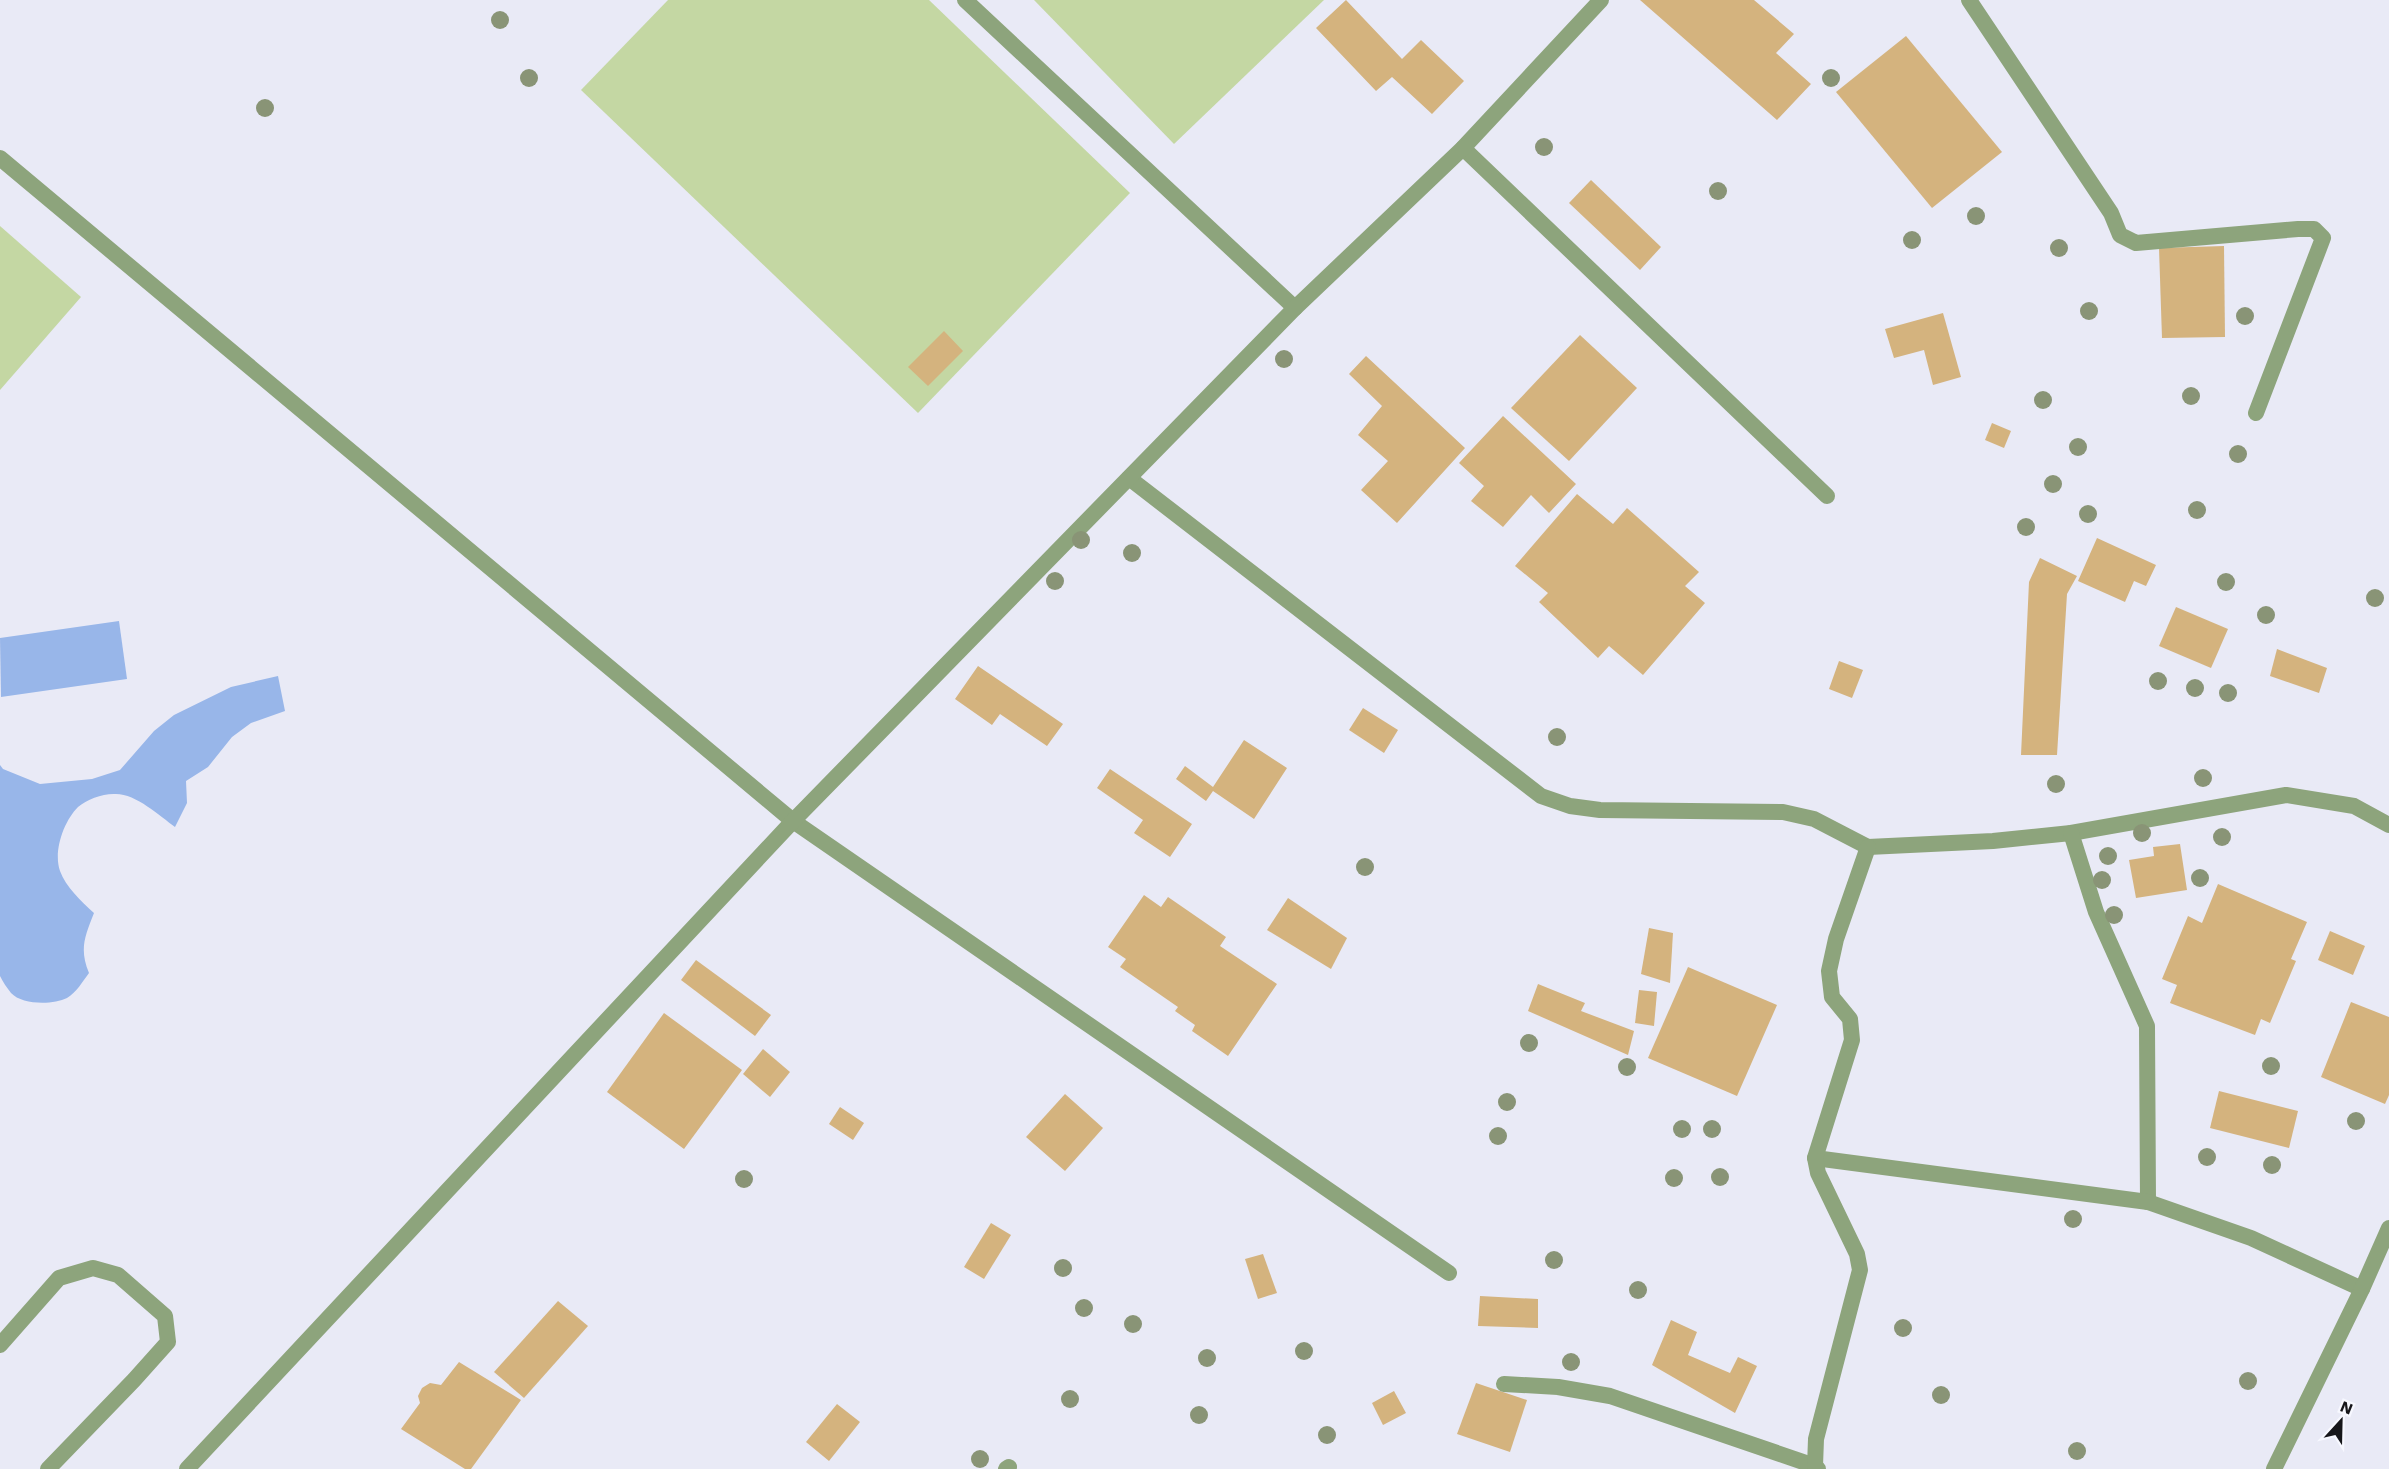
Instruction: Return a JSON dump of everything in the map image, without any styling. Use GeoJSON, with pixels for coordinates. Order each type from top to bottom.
{"type":"FeatureCollection","features":[{"type":"Feature","properties":{"kind":"street"},"geometry":{"type":"LineString","coordinates":[[965,0],[1295,308]]}},
{"type":"Feature","properties":{"kind":"street"},"geometry":{"type":"LineString","coordinates":[[187,1469],[793,821],[1295,308],[1463,148],[1601,0]]}},
{"type":"Feature","properties":{"kind":"street"},"geometry":{"type":"LineString","coordinates":[[1969,0],[2111,213],[2120,235],[2136,243],[2314,229],[2323,238],[2256,413]]}},
{"type":"Feature","properties":{"kind":"street"},"geometry":{"type":"LineString","coordinates":[[1463,148],[1827,496]]}},
{"type":"Feature","properties":{"kind":"street"},"geometry":{"type":"LineString","coordinates":[[0,158],[793,821],[1449,1273]]}},
{"type":"Feature","properties":{"kind":"street"},"geometry":{"type":"LineString","coordinates":[[1129,478],[1541,796],[1569,806],[1599,810],[1783,812],[1814,819],[1868,847],[1993,841],[2071,833],[2286,795],[2354,806],[2389,825]]}},
{"type":"Feature","properties":{"kind":"street"},"geometry":{"type":"LineString","coordinates":[[2071,833],[2096,912],[2147,1026],[2148,1203]]}},
{"type":"Feature","properties":{"kind":"street"},"geometry":{"type":"LineString","coordinates":[[1504,1384],[1558,1387],[1610,1396],[1817,1467],[1816,1439],[1860,1270],[1857,1254],[1818,1173],[1815,1158],[1852,1040],[1850,1019],[1832,997],[1829,971],[1836,939],[1868,847]]}},
{"type":"Feature","properties":{"kind":"street"},"geometry":{"type":"LineString","coordinates":[[1815,1158],[2148,1203],[2251,1238],[2362,1289]]}},
{"type":"Feature","properties":{"kind":"street"},"geometry":{"type":"LineString","coordinates":[[2274,1469],[2362,1289],[2389,1228]]}},
{"type":"Feature","properties":{"kind":"street"},"geometry":{"type":"LineString","coordinates":[[0,1345],[59,1278],[93,1268],[118,1275],[165,1316],[168,1342],[48,1469]]}},
{"type":"Feature","properties":{"kind":"green space"},"geometry":{"type":"Polygon","coordinates":[[[668,0],[929,0],[1130,193],[918,413],[581,90],[668,0]]]}},
{"type":"Feature","properties":{"kind":"green space"},"geometry":{"type":"Polygon","coordinates":[[[1034,0],[1324,0],[1174,144],[1034,0]]]}},
{"type":"Feature","properties":{"kind":"green space"},"geometry":{"type":"Polygon","coordinates":[[[0,226],[81,297],[0,390],[0,226]]]}},
{"type":"Feature","properties":{"kind":"water"},"geometry":{"type":"Polygon","coordinates":[[[119,621],[127,679],[1,697],[0,638],[119,621]]]}},
{"type":"Feature","properties":{"kind":"water"},"geometry":{"type":"Polygon","coordinates":[[[278,676],[285,711],[251,723],[232,737],[208,767],[186,781],[187,803],[175,827],[147,806],[124,795],[106,794],[86,801],[78,807],[64,828],[59,846],[58,863],[70,888],[94,913],[84,943],[84,957],[89,973],[73,993],[61,1000],[46,1003],[30,1002],[11,993],[0,976],[0,765],[3,769],[40,784],[92,779],[120,770],[154,731],[174,715],[231,687],[278,676]]]}},
{"type":"Feature","properties":{"kind":"building"},"geometry":{"type":"Polygon","coordinates":[[[1346,0],[1402,59],[1421,40],[1464,81],[1432,114],[1392,77],[1376,91],[1316,28],[1346,0]]]}},
{"type":"Feature","properties":{"kind":"building"},"geometry":{"type":"Polygon","coordinates":[[[1640,0],[1754,0],[1794,34],[1776,53],[1811,84],[1777,120],[1640,0]]]}},
{"type":"Feature","properties":{"kind":"building"},"geometry":{"type":"Polygon","coordinates":[[[1906,36],[2002,152],[1932,208],[1836,92],[1906,36]]]}},
{"type":"Feature","properties":{"kind":"building"},"geometry":{"type":"Polygon","coordinates":[[[1591,180],[1661,247],[1640,270],[1569,203],[1591,180]]]}},
{"type":"Feature","properties":{"kind":"building"},"geometry":{"type":"Polygon","coordinates":[[[2224,246],[2225,337],[2162,338],[2159,248],[2224,246]]]}},
{"type":"Feature","properties":{"kind":"building"},"geometry":{"type":"Polygon","coordinates":[[[1943,313],[1961,377],[1933,385],[1924,350],[1894,358],[1885,329],[1943,313]]]}},
{"type":"Feature","properties":{"kind":"building"},"geometry":{"type":"Polygon","coordinates":[[[944,331],[963,351],[928,386],[908,367],[944,331]]]}},
{"type":"Feature","properties":{"kind":"building"},"geometry":{"type":"Polygon","coordinates":[[[1580,335],[1637,388],[1569,461],[1511,408],[1580,335]]]}},
{"type":"Feature","properties":{"kind":"building"},"geometry":{"type":"Polygon","coordinates":[[[1366,356],[1465,448],[1397,523],[1361,490],[1388,461],[1358,435],[1382,406],[1349,374],[1366,356]]]}},
{"type":"Feature","properties":{"kind":"building"},"geometry":{"type":"Polygon","coordinates":[[[1503,416],[1576,484],[1549,513],[1531,495],[1503,527],[1471,501],[1484,486],[1459,463],[1503,416]]]}},
{"type":"Feature","properties":{"kind":"building"},"geometry":{"type":"Polygon","coordinates":[[[1992,423],[2011,431],[2004,448],[1985,440],[1992,423]]]}},
{"type":"Feature","properties":{"kind":"building"},"geometry":{"type":"Polygon","coordinates":[[[1577,494],[1613,524],[1627,508],[1699,572],[1685,586],[1705,603],[1643,675],[1609,646],[1598,658],[1539,602],[1548,593],[1515,566],[1577,494]]]}},
{"type":"Feature","properties":{"kind":"building"},"geometry":{"type":"Polygon","coordinates":[[[2097,538],[2156,565],[2146,586],[2134,581],[2125,602],[2078,581],[2097,538]]]}},
{"type":"Feature","properties":{"kind":"building"},"geometry":{"type":"Polygon","coordinates":[[[2040,558],[2077,576],[2067,594],[2057,755],[2021,755],[2029,582],[2040,558]]]}},
{"type":"Feature","properties":{"kind":"building"},"geometry":{"type":"Polygon","coordinates":[[[2176,607],[2228,629],[2211,668],[2159,646],[2176,607]]]}},
{"type":"Feature","properties":{"kind":"building"},"geometry":{"type":"Polygon","coordinates":[[[2277,649],[2327,668],[2319,693],[2270,676],[2277,649]]]}},
{"type":"Feature","properties":{"kind":"building"},"geometry":{"type":"Polygon","coordinates":[[[1839,661],[1863,670],[1852,698],[1829,689],[1839,661]]]}},
{"type":"Feature","properties":{"kind":"building"},"geometry":{"type":"Polygon","coordinates":[[[978,666],[1063,724],[1047,746],[1000,714],[992,725],[955,699],[978,666]]]}},
{"type":"Feature","properties":{"kind":"building"},"geometry":{"type":"Polygon","coordinates":[[[1363,708],[1398,730],[1384,753],[1349,730],[1363,708]]]}},
{"type":"Feature","properties":{"kind":"building"},"geometry":{"type":"Polygon","coordinates":[[[1244,740],[1287,768],[1254,819],[1213,791],[1206,801],[1176,779],[1185,766],[1213,787],[1244,740]]]}},
{"type":"Feature","properties":{"kind":"building"},"geometry":{"type":"Polygon","coordinates":[[[1110,769],[1192,824],[1170,857],[1134,833],[1143,820],[1097,788],[1110,769]]]}},
{"type":"Feature","properties":{"kind":"building"},"geometry":{"type":"Polygon","coordinates":[[[2180,844],[2187,890],[2136,898],[2129,860],[2154,856],[2153,847],[2180,844]]]}},
{"type":"Feature","properties":{"kind":"building"},"geometry":{"type":"Polygon","coordinates":[[[2218,884],[2307,922],[2291,959],[2296,961],[2270,1023],[2261,1019],[2255,1035],[2170,1003],[2177,985],[2162,979],[2188,916],[2202,923],[2218,884]]]}},
{"type":"Feature","properties":{"kind":"building"},"geometry":{"type":"Polygon","coordinates":[[[1144,895],[1161,907],[1168,897],[1226,937],[1220,946],[1277,984],[1228,1056],[1192,1031],[1195,1025],[1175,1011],[1178,1007],[1120,967],[1126,959],[1108,947],[1144,895]]]}},
{"type":"Feature","properties":{"kind":"building"},"geometry":{"type":"Polygon","coordinates":[[[1288,898],[1347,938],[1331,969],[1267,930],[1288,898]]]}},
{"type":"Feature","properties":{"kind":"building"},"geometry":{"type":"Polygon","coordinates":[[[1649,928],[1673,933],[1670,983],[1641,974],[1649,928]]]}},
{"type":"Feature","properties":{"kind":"building"},"geometry":{"type":"Polygon","coordinates":[[[2330,931],[2365,946],[2353,975],[2318,960],[2330,931]]]}},
{"type":"Feature","properties":{"kind":"building"},"geometry":{"type":"Polygon","coordinates":[[[696,960],[771,1015],[755,1036],[681,980],[696,960]]]}},
{"type":"Feature","properties":{"kind":"building"},"geometry":{"type":"Polygon","coordinates":[[[1688,967],[1777,1005],[1737,1096],[1648,1058],[1688,967]]]}},
{"type":"Feature","properties":{"kind":"building"},"geometry":{"type":"Polygon","coordinates":[[[1538,984],[1585,1003],[1581,1011],[1634,1031],[1628,1055],[1528,1011],[1538,984]]]}},
{"type":"Feature","properties":{"kind":"building"},"geometry":{"type":"Polygon","coordinates":[[[1639,990],[1657,992],[1654,1026],[1635,1023],[1639,990]]]}},
{"type":"Feature","properties":{"kind":"building"},"geometry":{"type":"Polygon","coordinates":[[[2351,1002],[2389,1017],[2389,1095],[2385,1104],[2321,1077],[2351,1002]]]}},
{"type":"Feature","properties":{"kind":"building"},"geometry":{"type":"Polygon","coordinates":[[[664,1013],[742,1070],[684,1149],[607,1092],[664,1013]]]}},
{"type":"Feature","properties":{"kind":"building"},"geometry":{"type":"Polygon","coordinates":[[[763,1049],[790,1072],[770,1097],[743,1074],[763,1049]]]}},
{"type":"Feature","properties":{"kind":"building"},"geometry":{"type":"Polygon","coordinates":[[[2219,1091],[2298,1111],[2289,1148],[2210,1128],[2219,1091]]]}},
{"type":"Feature","properties":{"kind":"building"},"geometry":{"type":"Polygon","coordinates":[[[1065,1094],[1103,1128],[1065,1171],[1026,1137],[1065,1094]]]}},
{"type":"Feature","properties":{"kind":"building"},"geometry":{"type":"Polygon","coordinates":[[[840,1107],[864,1123],[853,1140],[829,1124],[840,1107]]]}},
{"type":"Feature","properties":{"kind":"building"},"geometry":{"type":"Polygon","coordinates":[[[991,1223],[1011,1235],[984,1279],[964,1267],[991,1223]]]}},
{"type":"Feature","properties":{"kind":"building"},"geometry":{"type":"Polygon","coordinates":[[[1263,1254],[1277,1293],[1258,1299],[1245,1259],[1263,1254]]]}},
{"type":"Feature","properties":{"kind":"building"},"geometry":{"type":"Polygon","coordinates":[[[1480,1296],[1538,1299],[1538,1328],[1478,1326],[1480,1296]]]}},
{"type":"Feature","properties":{"kind":"building"},"geometry":{"type":"Polygon","coordinates":[[[558,1301],[588,1326],[524,1398],[494,1372],[558,1301]]]}},
{"type":"Feature","properties":{"kind":"building"},"geometry":{"type":"Polygon","coordinates":[[[1671,1320],[1697,1332],[1688,1355],[1730,1373],[1738,1357],[1757,1366],[1735,1413],[1652,1365],[1671,1320]]]}},
{"type":"Feature","properties":{"kind":"building"},"geometry":{"type":"Polygon","coordinates":[[[459,1362],[521,1400],[471,1469],[465,1469],[401,1429],[420,1403],[418,1396],[422,1388],[430,1383],[441,1385],[459,1362]]]}},
{"type":"Feature","properties":{"kind":"building"},"geometry":{"type":"Polygon","coordinates":[[[1476,1383],[1527,1400],[1510,1452],[1457,1434],[1476,1383]]]}},
{"type":"Feature","properties":{"kind":"building"},"geometry":{"type":"Polygon","coordinates":[[[1394,1391],[1406,1413],[1383,1425],[1372,1403],[1394,1391]]]}},
{"type":"Feature","properties":{"kind":"building"},"geometry":{"type":"Polygon","coordinates":[[[837,1404],[860,1422],[829,1461],[806,1442],[837,1404]]]}}]}
